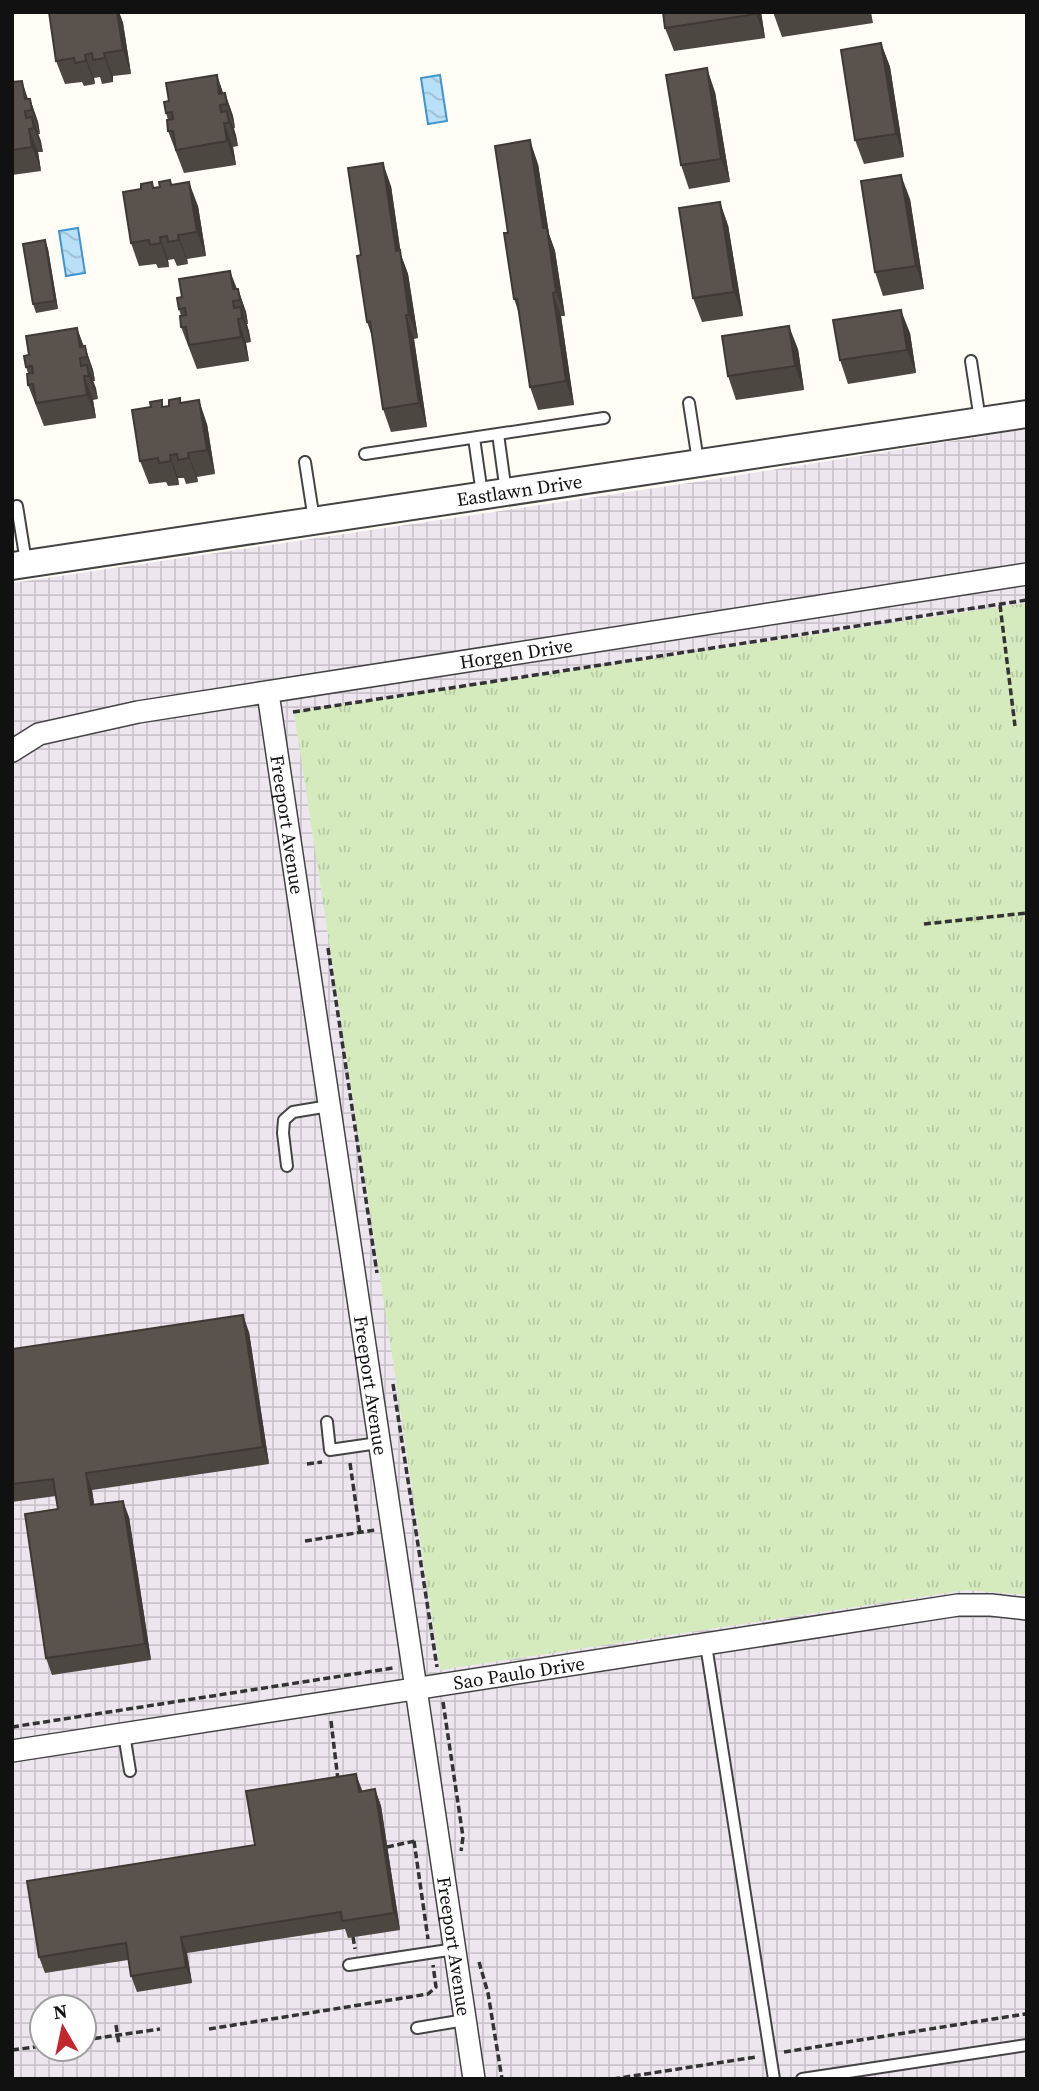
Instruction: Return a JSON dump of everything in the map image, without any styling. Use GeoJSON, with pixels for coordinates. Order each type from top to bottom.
{"type":"FeatureCollection","features":[{"type":"Feature","properties":{"kind":"street","name":"Eastlawn Drive"},"geometry":{"type":"LineString","coordinates":[[19,564],[1027,414]]}},
{"type":"Feature","properties":{"kind":"street","name":"Horgen Drive"},"geometry":{"type":"LineString","coordinates":[[12,751],[39,734],[138,712],[1027,574]]}},
{"type":"Feature","properties":{"kind":"street","name":"Freeport Avenue"},"geometry":{"type":"LineString","coordinates":[[268,693],[474,2079]]}},
{"type":"Feature","properties":{"kind":"street","name":"Sao Paulo Drive"},"geometry":{"type":"LineString","coordinates":[[12,1751],[958,1605],[1027,1609]]}},
{"type":"Feature","properties":{"kind":"lane"},"geometry":{"type":"LineString","coordinates":[[971,360],[980,422]]}},
{"type":"Feature","properties":{"kind":"lane"},"geometry":{"type":"LineString","coordinates":[[690,403],[699,464]]}},
{"type":"Feature","properties":{"kind":"lane"},"geometry":{"type":"LineString","coordinates":[[365,454],[604,418]]}},
{"type":"Feature","properties":{"kind":"lane"},"geometry":{"type":"LineString","coordinates":[[494,494],[498,434]]}},
{"type":"Feature","properties":{"kind":"lane"},"geometry":{"type":"LineString","coordinates":[[474,438],[494,494]]}},
{"type":"Feature","properties":{"kind":"lane"},"geometry":{"type":"LineString","coordinates":[[305,462],[314,520]]}},
{"type":"Feature","properties":{"kind":"lane"},"geometry":{"type":"LineString","coordinates":[[17,506],[19,564]]}},
{"type":"Feature","properties":{"kind":"lane"},"geometry":{"type":"LineString","coordinates":[[287,1166],[284,1120],[293,1112],[329,1106]]}},
{"type":"Feature","properties":{"kind":"lane"},"geometry":{"type":"LineString","coordinates":[[327,1422],[330,1450],[378,1443]]}},
{"type":"Feature","properties":{"kind":"lane"},"geometry":{"type":"LineString","coordinates":[[706,1645],[774,2079]]}},
{"type":"Feature","properties":{"kind":"lane"},"geometry":{"type":"LineString","coordinates":[[124,1734],[130,1771]]}},
{"type":"Feature","properties":{"kind":"lane"},"geometry":{"type":"LineString","coordinates":[[349,1965],[455,1949]]}},
{"type":"Feature","properties":{"kind":"lane"},"geometry":{"type":"LineString","coordinates":[[417,2028],[465,2021]]}},
{"type":"Feature","properties":{"kind":"lane"},"geometry":{"type":"LineString","coordinates":[[802,2079],[1027,2045]]}},
{"type":"Feature","properties":{"kind":"path"},"geometry":{"type":"LineString","coordinates":[[295,724],[293,711],[1027,600]]}},
{"type":"Feature","properties":{"kind":"path"},"geometry":{"type":"LineString","coordinates":[[1000,605],[1015,726]]}},
{"type":"Feature","properties":{"kind":"path"},"geometry":{"type":"LineString","coordinates":[[924,925],[1027,913]]}},
{"type":"Feature","properties":{"kind":"path"},"geometry":{"type":"LineString","coordinates":[[327,936],[377,1273]]}},
{"type":"Feature","properties":{"kind":"path"},"geometry":{"type":"LineString","coordinates":[[393,1381],[463,1836],[461,1853]]}},
{"type":"Feature","properties":{"kind":"path"},"geometry":{"type":"LineString","coordinates":[[349,1458],[360,1532]]}},
{"type":"Feature","properties":{"kind":"path"},"geometry":{"type":"LineString","coordinates":[[307,1464],[328,1461]]}},
{"type":"Feature","properties":{"kind":"path"},"geometry":{"type":"LineString","coordinates":[[305,1541],[415,1525]]}},
{"type":"Feature","properties":{"kind":"path"},"geometry":{"type":"LineString","coordinates":[[12,1727],[436,1662]]}},
{"type":"Feature","properties":{"kind":"path"},"geometry":{"type":"LineString","coordinates":[[329,1702],[338,1781]]}},
{"type":"Feature","properties":{"kind":"path"},"geometry":{"type":"LineString","coordinates":[[209,2029],[428,1994],[436,1987],[414,1841]]}},
{"type":"Feature","properties":{"kind":"path"},"geometry":{"type":"LineString","coordinates":[[353,1937],[355,1951]]}},
{"type":"Feature","properties":{"kind":"path"},"geometry":{"type":"LineString","coordinates":[[416,1941],[429,1939]]}},
{"type":"Feature","properties":{"kind":"path"},"geometry":{"type":"LineString","coordinates":[[347,1952],[367,1949]]}},
{"type":"Feature","properties":{"kind":"path"},"geometry":{"type":"LineString","coordinates":[[478,1954],[488,1993],[502,2079]]}},
{"type":"Feature","properties":{"kind":"path"},"geometry":{"type":"LineString","coordinates":[[613,2079],[1027,2015]]}},
{"type":"Feature","properties":{"kind":"path"},"geometry":{"type":"LineString","coordinates":[[116,2025],[120,2045]]}},
{"type":"Feature","properties":{"kind":"path"},"geometry":{"type":"LineString","coordinates":[[98,2038],[160,2029]]}},
{"type":"Feature","properties":{"kind":"shaded area"},"geometry":{"type":"Polygon","coordinates":[[[1027,429],[1027,2079],[12,2079],[12,583],[702,481],[1027,429]]]}},
{"type":"Feature","properties":{"kind":"green space"},"geometry":{"type":"Polygon","coordinates":[[[1027,603],[1027,1595],[966,1590],[440,1670],[294,712],[1027,603]]]}},
{"type":"Feature","properties":{"kind":"water"},"geometry":{"type":"Polygon","coordinates":[[[440,75],[447,121],[428,124],[421,78],[440,75]]]}},
{"type":"Feature","properties":{"kind":"water"},"geometry":{"type":"Polygon","coordinates":[[[78,228],[85,273],[66,276],[59,231],[78,228]]]}},
{"type":"Feature","properties":{"kind":"building"},"geometry":{"type":"Polygon","coordinates":[[[49,12],[117,12],[123,50],[104,53],[105,58],[93,60],[92,53],[85,55],[86,61],[75,63],[74,58],[56,61],[49,12]]]}},
{"type":"Feature","properties":{"kind":"building"},"geometry":{"type":"Polygon","coordinates":[[[663,12],[756,12],[756,14],[665,28],[663,12]]]}},
{"type":"Feature","properties":{"kind":"building"},"geometry":{"type":"Polygon","coordinates":[[[881,43],[896,134],[855,140],[841,50],[881,43]]]}},
{"type":"Feature","properties":{"kind":"building"},"geometry":{"type":"Polygon","coordinates":[[[707,68],[721,159],[681,165],[666,75],[707,68]]]}},
{"type":"Feature","properties":{"kind":"building"},"geometry":{"type":"Polygon","coordinates":[[[217,75],[219,94],[225,93],[227,104],[220,105],[221,112],[227,111],[229,123],[224,123],[227,141],[176,150],[173,131],[168,131],[167,120],[173,119],[172,112],[166,113],[164,102],[169,101],[166,83],[217,75]]]}},
{"type":"Feature","properties":{"kind":"building"},"geometry":{"type":"Polygon","coordinates":[[[22,81],[25,99],[30,99],[32,110],[25,111],[26,118],[32,117],[34,128],[29,129],[32,147],[12,150],[12,82],[22,81]]]}},
{"type":"Feature","properties":{"kind":"building"},"geometry":{"type":"Polygon","coordinates":[[[530,140],[543,228],[547,228],[566,381],[530,387],[504,233],[508,233],[495,146],[530,140]]]}},
{"type":"Feature","properties":{"kind":"building"},"geometry":{"type":"Polygon","coordinates":[[[383,163],[396,251],[400,250],[419,403],[383,409],[357,256],[361,255],[348,168],[383,163]]]}},
{"type":"Feature","properties":{"kind":"building"},"geometry":{"type":"Polygon","coordinates":[[[901,175],[916,266],[875,272],[861,181],[901,175]]]}},
{"type":"Feature","properties":{"kind":"building"},"geometry":{"type":"Polygon","coordinates":[[[170,180],[171,185],[189,182],[197,232],[178,235],[179,240],[168,242],[167,236],[160,237],[161,243],[150,245],[149,240],[131,243],[123,192],[141,189],[141,184],[152,182],[153,188],[160,187],[159,182],[170,180]]]}},
{"type":"Feature","properties":{"kind":"building"},"geometry":{"type":"Polygon","coordinates":[[[720,202],[734,292],[693,298],[679,208],[720,202]]]}},
{"type":"Feature","properties":{"kind":"building"},"geometry":{"type":"Polygon","coordinates":[[[45,240],[55,301],[33,304],[23,244],[45,240]]]}},
{"type":"Feature","properties":{"kind":"building"},"geometry":{"type":"Polygon","coordinates":[[[230,271],[233,289],[238,289],[240,300],[233,301],[234,308],[241,307],[242,318],[238,319],[241,337],[189,345],[186,327],[181,327],[180,316],[186,315],[185,308],[179,309],[177,298],[182,297],[179,279],[230,271]]]}},
{"type":"Feature","properties":{"kind":"building"},"geometry":{"type":"Polygon","coordinates":[[[901,310],[907,350],[840,360],[833,320],[901,310]]]}},
{"type":"Feature","properties":{"kind":"building"},"geometry":{"type":"Polygon","coordinates":[[[789,326],[795,366],[728,376],[722,336],[789,326]]]}},
{"type":"Feature","properties":{"kind":"building"},"geometry":{"type":"Polygon","coordinates":[[[77,328],[80,347],[85,346],[87,357],[80,358],[81,366],[87,365],[89,376],[84,376],[87,395],[36,403],[33,384],[28,385],[27,374],[33,373],[32,366],[26,367],[24,356],[29,355],[26,336],[77,328]]]}},
{"type":"Feature","properties":{"kind":"building"},"geometry":{"type":"Polygon","coordinates":[[[180,398],[180,403],[199,400],[207,450],[188,453],[189,458],[178,460],[177,454],[170,455],[171,461],[159,463],[158,458],[140,461],[132,410],[151,407],[150,402],[162,400],[162,407],[169,406],[169,400],[180,398]]]}},
{"type":"Feature","properties":{"kind":"building"},"geometry":{"type":"Polygon","coordinates":[[[243,1315],[263,1447],[86,1473],[91,1505],[123,1501],[145,1644],[46,1658],[25,1514],[58,1509],[53,1479],[12,1484],[12,1349],[243,1315]]]}},
{"type":"Feature","properties":{"kind":"building"},"geometry":{"type":"Polygon","coordinates":[[[356,1774],[359,1792],[375,1789],[394,1913],[342,1921],[341,1912],[181,1937],[186,1967],[131,1976],[126,1943],[39,1957],[27,1881],[255,1845],[246,1791],[356,1774]]]}}]}
